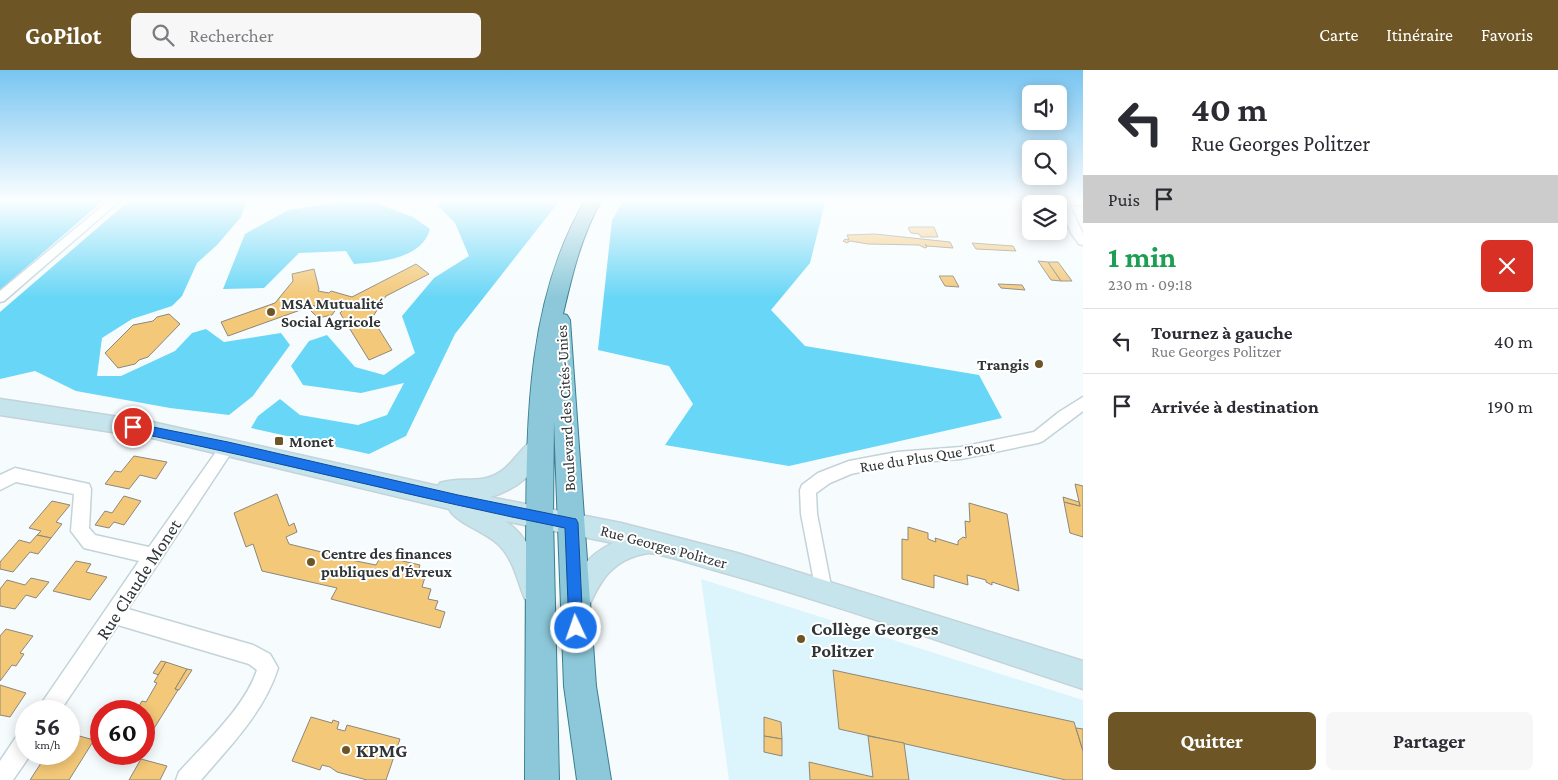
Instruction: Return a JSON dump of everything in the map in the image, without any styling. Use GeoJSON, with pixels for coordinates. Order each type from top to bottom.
{"type":"FeatureCollection","features":[{"type":"Feature","properties":{"kind":"main road","name":"Boulevard des Cités-Unies"},"geometry":{"type":"LineString","coordinates":[[542,780],[540,446],[543,366],[548,333],[566,261],[576,232]]}},
{"type":"Feature","properties":{"kind":"main road","name":"Boulevard des Cités-Unies"},"geometry":{"type":"LineString","coordinates":[[558,294],[580,686],[594,780]]}},
{"type":"Feature","properties":{"kind":"street"},"geometry":{"type":"LineString","coordinates":[[0,298],[78,232]]}},
{"type":"Feature","properties":{"kind":"street","name":"Rue du Plus Que Tout"},"geometry":{"type":"LineString","coordinates":[[824,591],[809,514],[808,490],[824,478],[849,468],[897,458],[961,453],[1038,437],[1083,403]]}},
{"type":"Feature","properties":{"kind":"street","name":"Rue Georges Politzer"},"geometry":{"type":"LineString","coordinates":[[0,407],[152,430],[228,446],[420,492],[650,541],[824,591],[1083,675]]}},
{"type":"Feature","properties":{"kind":"street","name":"Rue Claude Monet"},"geometry":{"type":"LineString","coordinates":[[56,700],[115,616],[152,556],[228,446]]}},
{"type":"Feature","properties":{"kind":"street"},"geometry":{"type":"LineString","coordinates":[[420,492],[484,489],[500,484],[517,473],[540,446]]}},
{"type":"Feature","properties":{"kind":"street"},"geometry":{"type":"LineString","coordinates":[[0,483],[16,475],[83,489],[80,532],[90,542],[152,556]]}},
{"type":"Feature","properties":{"kind":"street"},"geometry":{"type":"LineString","coordinates":[[420,492],[456,506],[497,527],[514,542],[526,562],[542,614]]}},
{"type":"Feature","properties":{"kind":"street"},"geometry":{"type":"LineString","coordinates":[[575,609],[582,587],[599,565],[617,551],[650,541]]}},
{"type":"Feature","properties":{"kind":"street"},"geometry":{"type":"LineString","coordinates":[[115,616],[253,655],[263,661],[268,668],[259,690],[239,719],[187,780]]}},
{"type":"Feature","properties":{"kind":"street"},"geometry":{"type":"LineString","coordinates":[[3,770],[15,755]]}},
{"type":"Feature","properties":{"kind":"shaded area"},"geometry":{"type":"Polygon","coordinates":[[[0,232],[67,232],[0,290],[0,232]]]}},
{"type":"Feature","properties":{"kind":"shaded area"},"geometry":{"type":"Polygon","coordinates":[[[93,232],[228,232],[197,263],[182,296],[172,306],[132,319],[102,338],[97,376],[121,376],[175,351],[192,333],[206,329],[224,342],[281,333],[290,345],[253,396],[229,415],[170,408],[76,391],[35,371],[0,379],[0,312],[93,232]]]}},
{"type":"Feature","properties":{"kind":"shaded area"},"geometry":{"type":"Polygon","coordinates":[[[248,232],[429,232],[426,239],[418,247],[399,257],[354,264],[346,251],[299,253],[264,288],[223,289],[245,234],[248,232]]]}},
{"type":"Feature","properties":{"kind":"shaded area"},"geometry":{"type":"Polygon","coordinates":[[[459,232],[535,232],[455,334],[406,436],[369,454],[251,428],[258,416],[280,399],[300,415],[358,425],[387,415],[404,383],[361,393],[303,385],[291,366],[309,341],[327,335],[355,367],[384,375],[415,353],[402,316],[434,278],[469,256],[459,232]]]}},
{"type":"Feature","properties":{"kind":"shaded area"},"geometry":{"type":"Polygon","coordinates":[[[611,232],[818,232],[810,263],[771,310],[805,346],[979,375],[1002,418],[789,466],[665,445],[693,404],[669,366],[598,350],[611,232]]]}},
{"type":"Feature","properties":{"kind":"shaded area","name":"Collège Georges Politzer"},"geometry":{"type":"Polygon","coordinates":[[[701,579],[1083,700],[1083,780],[729,780],[701,579]]]}},
{"type":"Feature","properties":{"kind":"building"},"geometry":{"type":"Polygon","coordinates":[[[936,232],[938,237],[921,237],[919,234],[911,233],[936,232]]]}},
{"type":"Feature","properties":{"kind":"building"},"geometry":{"type":"Polygon","coordinates":[[[875,234],[950,242],[953,248],[927,246],[925,244],[927,247],[925,248],[919,245],[868,244],[850,241],[847,243],[843,241],[845,239],[849,240],[847,235],[875,234]]]}},
{"type":"Feature","properties":{"kind":"building"},"geometry":{"type":"Polygon","coordinates":[[[972,243],[1013,246],[1016,251],[976,249],[972,243]]]}},
{"type":"Feature","properties":{"kind":"building"},"geometry":{"type":"Polygon","coordinates":[[[1038,261],[1048,262],[1061,281],[1051,280],[1038,261]]]}},
{"type":"Feature","properties":{"kind":"building"},"geometry":{"type":"Polygon","coordinates":[[[1048,262],[1058,262],[1072,281],[1061,281],[1048,262]]]}},
{"type":"Feature","properties":{"kind":"building","name":"MSA Mutualité Social Agricole"},"geometry":{"type":"Polygon","coordinates":[[[416,264],[429,274],[386,296],[372,318],[392,350],[369,360],[340,313],[343,310],[337,308],[332,315],[318,318],[311,311],[315,306],[309,304],[306,308],[228,336],[221,322],[275,303],[293,281],[292,274],[314,269],[318,291],[329,293],[331,291],[352,297],[416,264]]]}},
{"type":"Feature","properties":{"kind":"building"},"geometry":{"type":"Polygon","coordinates":[[[939,276],[953,276],[959,287],[945,286],[939,276]]]}},
{"type":"Feature","properties":{"kind":"building"},"geometry":{"type":"Polygon","coordinates":[[[998,284],[1022,285],[1025,290],[1001,288],[998,284]]]}},
{"type":"Feature","properties":{"kind":"building"},"geometry":{"type":"Polygon","coordinates":[[[169,314],[180,324],[148,357],[139,360],[135,364],[118,368],[105,353],[133,325],[153,321],[157,317],[169,314]]]}},
{"type":"Feature","properties":{"kind":"building"},"geometry":{"type":"Polygon","coordinates":[[[134,456],[167,462],[156,479],[140,475],[129,489],[105,484],[115,471],[121,472],[134,456]]]}},
{"type":"Feature","properties":{"kind":"building"},"geometry":{"type":"Polygon","coordinates":[[[1075,484],[1083,486],[1083,537],[1070,533],[1064,502],[1080,506],[1075,484]]]}},
{"type":"Feature","properties":{"kind":"building","name":"Centre des finances publiques d'Évreux"},"geometry":{"type":"Polygon","coordinates":[[[277,494],[289,526],[294,523],[297,532],[286,537],[289,544],[338,556],[341,556],[342,552],[354,554],[351,560],[376,565],[381,556],[420,565],[417,575],[425,577],[422,587],[431,589],[428,599],[438,601],[435,609],[445,612],[440,628],[331,599],[337,588],[262,571],[253,544],[246,547],[234,513],[277,494]]]}},
{"type":"Feature","properties":{"kind":"building"},"geometry":{"type":"Polygon","coordinates":[[[124,496],[141,501],[124,525],[114,522],[109,528],[95,525],[105,511],[112,513],[124,496]]]}},
{"type":"Feature","properties":{"kind":"building"},"geometry":{"type":"Polygon","coordinates":[[[1063,497],[1079,502],[1080,506],[1064,502],[1063,497]]]}},
{"type":"Feature","properties":{"kind":"building"},"geometry":{"type":"Polygon","coordinates":[[[52,501],[70,505],[56,522],[62,524],[51,538],[37,535],[41,531],[29,528],[52,501]]]}},
{"type":"Feature","properties":{"kind":"building"},"geometry":{"type":"Polygon","coordinates":[[[969,503],[1007,514],[1019,591],[992,582],[992,585],[986,582],[986,580],[967,575],[968,585],[934,575],[934,588],[902,579],[902,539],[908,540],[908,527],[928,533],[928,539],[936,542],[935,538],[958,545],[958,541],[963,537],[966,538],[965,521],[970,522],[969,503]]]}},
{"type":"Feature","properties":{"kind":"building"},"geometry":{"type":"Polygon","coordinates":[[[37,535],[51,538],[38,554],[30,552],[13,572],[0,569],[0,562],[19,540],[30,543],[37,535]]]}},
{"type":"Feature","properties":{"kind":"building"},"geometry":{"type":"Polygon","coordinates":[[[76,561],[91,564],[86,572],[107,577],[90,600],[53,591],[76,561]]]}},
{"type":"Feature","properties":{"kind":"building"},"geometry":{"type":"Polygon","coordinates":[[[31,578],[49,582],[36,598],[26,595],[15,609],[0,606],[0,589],[7,580],[25,585],[31,578]]]}},
{"type":"Feature","properties":{"kind":"building"},"geometry":{"type":"Polygon","coordinates":[[[6,629],[33,636],[20,653],[24,654],[16,666],[12,665],[0,681],[0,636],[6,629]]]}},
{"type":"Feature","properties":{"kind":"building"},"geometry":{"type":"Polygon","coordinates":[[[161,661],[166,662],[159,675],[153,673],[161,661]]]}},
{"type":"Feature","properties":{"kind":"building"},"geometry":{"type":"Polygon","coordinates":[[[166,662],[187,669],[175,689],[178,690],[155,727],[155,700],[147,700],[157,683],[154,682],[166,662]]]}},
{"type":"Feature","properties":{"kind":"building"},"geometry":{"type":"Polygon","coordinates":[[[187,669],[192,670],[179,690],[175,689],[187,669]]]}},
{"type":"Feature","properties":{"kind":"building"},"geometry":{"type":"Polygon","coordinates":[[[833,670],[1074,722],[1083,751],[1083,780],[1066,780],[839,729],[833,670]]]}},
{"type":"Feature","properties":{"kind":"building"},"geometry":{"type":"Polygon","coordinates":[[[0,685],[26,693],[21,700],[15,700],[15,710],[10,717],[0,715],[0,685]]]}},
{"type":"Feature","properties":{"kind":"building","name":"KPMG"},"geometry":{"type":"Polygon","coordinates":[[[311,717],[332,723],[333,720],[339,722],[337,729],[345,731],[347,725],[400,739],[386,780],[367,780],[337,772],[330,767],[322,765],[320,770],[292,761],[311,717]]]}},
{"type":"Feature","properties":{"kind":"building"},"geometry":{"type":"Polygon","coordinates":[[[764,717],[781,722],[782,739],[764,736],[764,717]]]}},
{"type":"Feature","properties":{"kind":"building"},"geometry":{"type":"Polygon","coordinates":[[[1076,728],[1083,729],[1083,751],[1076,728]]]}},
{"type":"Feature","properties":{"kind":"building"},"geometry":{"type":"Polygon","coordinates":[[[80,736],[90,739],[90,746],[80,762],[80,736]]]}},
{"type":"Feature","properties":{"kind":"building"},"geometry":{"type":"Polygon","coordinates":[[[764,736],[782,739],[782,756],[764,752],[764,736]]]}},
{"type":"Feature","properties":{"kind":"building"},"geometry":{"type":"Polygon","coordinates":[[[868,736],[904,743],[909,780],[810,780],[809,762],[873,777],[868,736]]]}},
{"type":"Feature","properties":{"kind":"building"},"geometry":{"type":"Polygon","coordinates":[[[155,763],[167,766],[160,780],[129,780],[138,765],[155,765],[155,763]]]}},
{"type":"Feature","properties":{"kind":"building"},"geometry":{"type":"Polygon","coordinates":[[[40,765],[78,765],[69,780],[30,780],[40,765]]]}},
{"type":"Feature","properties":{"kind":"place","name":"MSA Mutualité Social Agricole"},"geometry":{"type":"Point","coordinates":[271,312]}},
{"type":"Feature","properties":{"kind":"place","name":"Trangis"},"geometry":{"type":"Point","coordinates":[1039,364]}},
{"type":"Feature","properties":{"kind":"place","name":"Monet"},"geometry":{"type":"Point","coordinates":[279,441]}},
{"type":"Feature","properties":{"kind":"place","name":"Centre des finances publiques d'Évreux"},"geometry":{"type":"Point","coordinates":[311,562]}},
{"type":"Feature","properties":{"kind":"place","name":"Collège Georges Politzer"},"geometry":{"type":"Point","coordinates":[801,639]}},
{"type":"Feature","properties":{"kind":"place","name":"KPMG"},"geometry":{"type":"Point","coordinates":[346,750]}},
{"type":"Feature","properties":{"kind":"route"},"geometry":{"type":"LineString","coordinates":[[133,427],[228,446],[458,501],[571,523],[576,628]]}}]}
